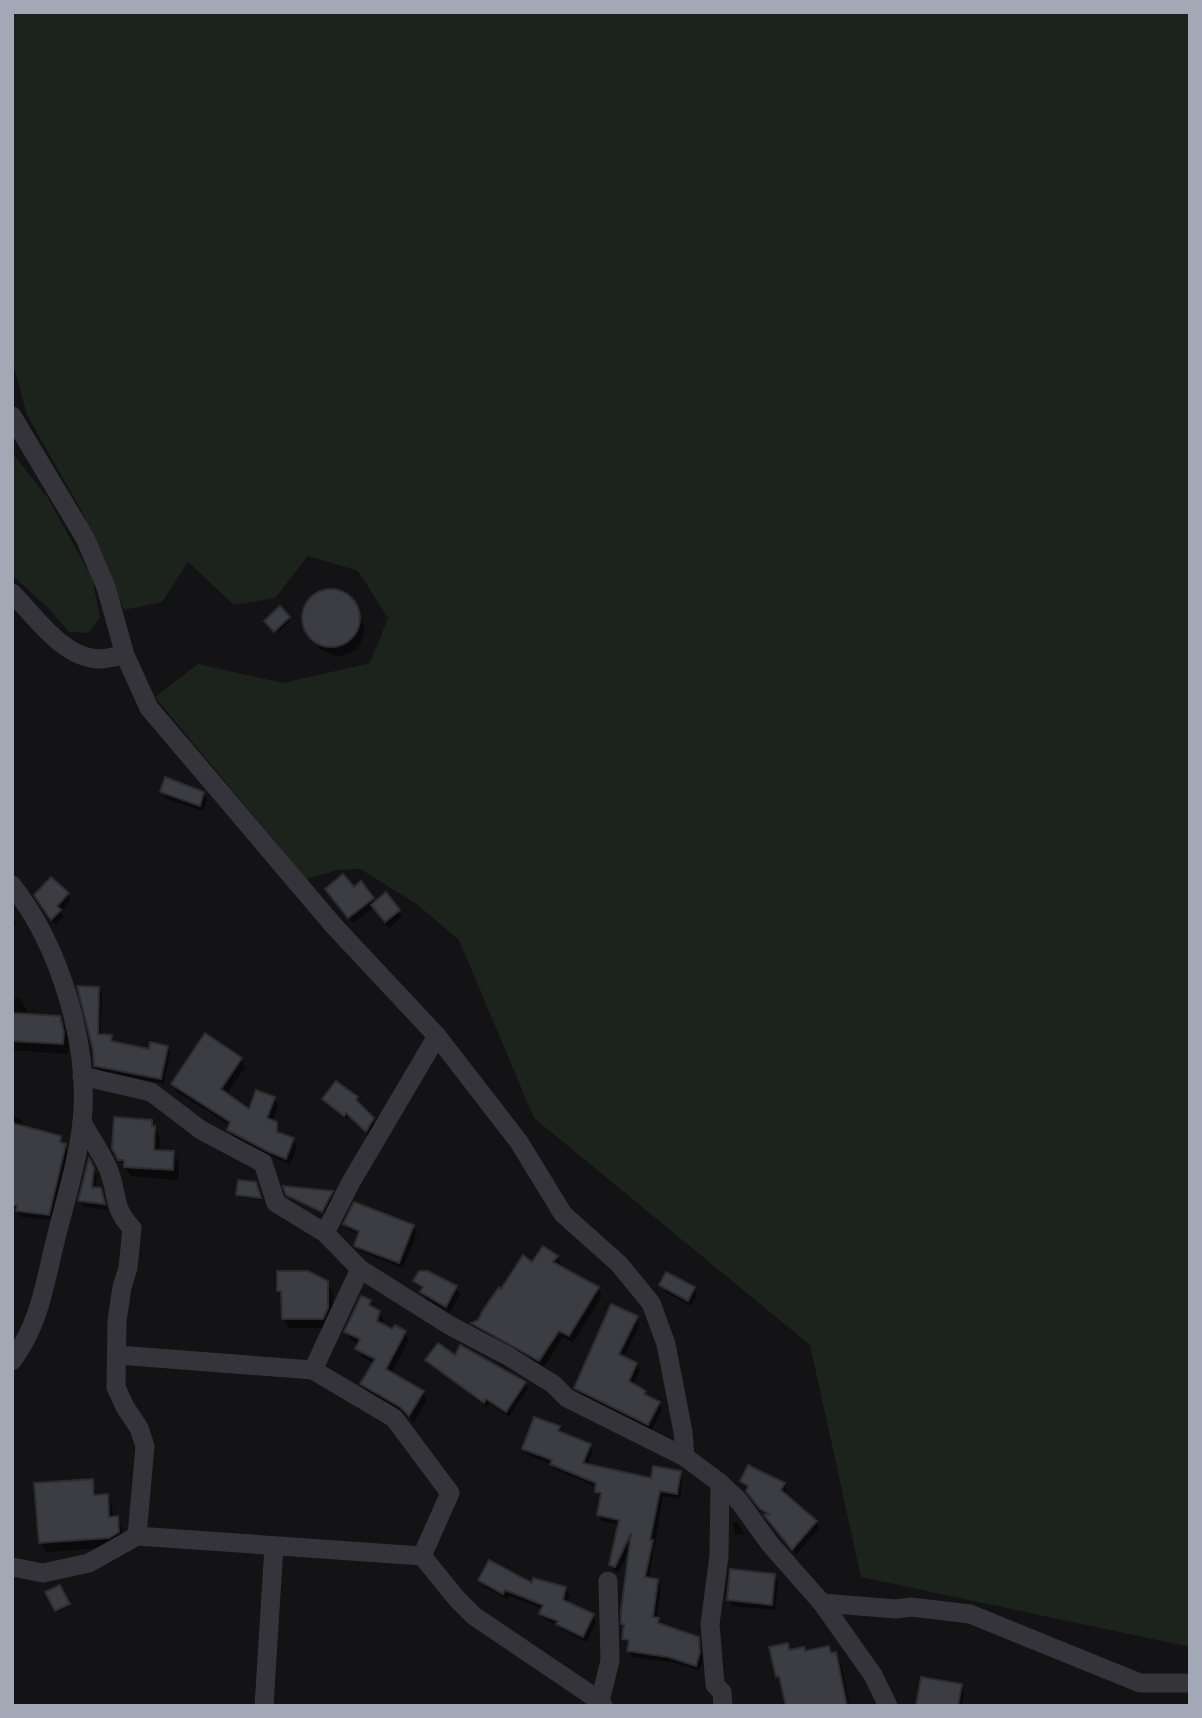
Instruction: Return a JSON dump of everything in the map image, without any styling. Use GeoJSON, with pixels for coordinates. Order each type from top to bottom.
{"type":"FeatureCollection","features":[{"type":"Feature","properties":{"kind":"street"},"geometry":{"type":"LineString","coordinates":[[12,416],[85,538],[106,587],[125,655],[149,708],[334,926],[437,1036],[519,1142],[563,1214],[619,1265],[650,1303],[666,1344],[684,1432],[685,1457]]}},
{"type":"Feature","properties":{"kind":"street"},"geometry":{"type":"LineString","coordinates":[[12,593],[63,646],[75,653],[96,659],[125,655]]}},
{"type":"Feature","properties":{"kind":"street"},"geometry":{"type":"LineString","coordinates":[[12,885],[35,918],[68,996],[75,1022],[82,1076],[82,1122],[36,1322],[12,1362]]}},
{"type":"Feature","properties":{"kind":"street"},"geometry":{"type":"LineString","coordinates":[[326,1233],[351,1182],[437,1036]]}},
{"type":"Feature","properties":{"kind":"street"},"geometry":{"type":"LineString","coordinates":[[82,1076],[151,1092],[201,1130],[263,1163],[276,1203],[326,1233],[360,1269],[449,1325],[508,1356],[553,1384],[567,1398],[685,1457],[720,1483],[739,1501],[771,1544],[822,1603],[873,1675],[888,1706]]}},
{"type":"Feature","properties":{"kind":"street"},"geometry":{"type":"LineString","coordinates":[[82,1122],[107,1166],[117,1191],[121,1217],[132,1228],[128,1268],[117,1321],[116,1387],[139,1428],[145,1446],[137,1536]]}},
{"type":"Feature","properties":{"kind":"street"},"geometry":{"type":"LineString","coordinates":[[313,1370],[360,1269]]}},
{"type":"Feature","properties":{"kind":"street"},"geometry":{"type":"LineString","coordinates":[[118,1355],[313,1370],[394,1418],[450,1493],[422,1556]]}},
{"type":"Feature","properties":{"kind":"street"},"geometry":{"type":"LineString","coordinates":[[720,1483],[719,1556],[710,1624],[715,1685],[722,1692],[723,1706]]}},
{"type":"Feature","properties":{"kind":"street"},"geometry":{"type":"LineString","coordinates":[[12,1567],[43,1573],[89,1563],[137,1536],[422,1556],[474,1616],[602,1704],[610,1661],[608,1581]]}},
{"type":"Feature","properties":{"kind":"street"},"geometry":{"type":"LineString","coordinates":[[264,1706],[274,1546]]}},
{"type":"Feature","properties":{"kind":"street"},"geometry":{"type":"LineString","coordinates":[[822,1603],[897,1609],[911,1607],[970,1614],[1140,1683],[1190,1683]]}},
{"type":"Feature","properties":{"kind":"shaded area"},"geometry":{"type":"Polygon","coordinates":[[[12,12],[1190,12],[1190,1647],[861,1577],[810,1345],[534,1118],[459,940],[418,905],[360,869],[337,870],[306,879],[155,697],[198,664],[283,683],[370,663],[388,618],[358,571],[308,556],[275,598],[234,605],[188,562],[162,602],[124,610],[82,512],[27,415],[12,360],[12,12]]]}},
{"type":"Feature","properties":{"kind":"shaded area"},"geometry":{"type":"Polygon","coordinates":[[[12,453],[48,498],[92,578],[100,617],[89,633],[69,632],[49,609],[12,575],[12,453]]]}},
{"type":"Feature","properties":{"kind":"building"},"geometry":{"type":"Polygon","coordinates":[[[331,589],[342,591],[355,602],[360,618],[358,629],[347,642],[331,647],[320,645],[307,634],[302,618],[304,607],[315,594],[331,589]]]}},
{"type":"Feature","properties":{"kind":"building"},"geometry":{"type":"Polygon","coordinates":[[[280,606],[290,617],[274,632],[264,621],[280,606]]]}},
{"type":"Feature","properties":{"kind":"building"},"geometry":{"type":"Polygon","coordinates":[[[165,777],[204,792],[200,806],[160,792],[165,777]]]}},
{"type":"Feature","properties":{"kind":"building"},"geometry":{"type":"Polygon","coordinates":[[[343,874],[354,887],[361,881],[374,898],[348,918],[325,889],[343,874]]]}},
{"type":"Feature","properties":{"kind":"building"},"geometry":{"type":"Polygon","coordinates":[[[51,877],[69,893],[57,906],[61,910],[51,920],[34,895],[51,877]]]}},
{"type":"Feature","properties":{"kind":"building"},"geometry":{"type":"Polygon","coordinates":[[[386,892],[400,910],[385,922],[371,905],[386,892]]]}},
{"type":"Feature","properties":{"kind":"building"},"geometry":{"type":"Polygon","coordinates":[[[77,986],[99,987],[98,1034],[112,1035],[111,1041],[149,1049],[150,1042],[168,1046],[161,1079],[94,1066],[93,1050],[77,986]]]}},
{"type":"Feature","properties":{"kind":"building"},"geometry":{"type":"Polygon","coordinates":[[[12,1013],[60,1016],[64,1032],[63,1044],[12,1041],[12,1013]]]}},
{"type":"Feature","properties":{"kind":"building"},"geometry":{"type":"Polygon","coordinates":[[[205,1033],[242,1058],[221,1089],[249,1109],[256,1090],[275,1097],[267,1118],[277,1122],[277,1132],[294,1138],[286,1159],[227,1130],[230,1122],[171,1084],[205,1033]]]}},
{"type":"Feature","properties":{"kind":"building"},"geometry":{"type":"Polygon","coordinates":[[[336,1081],[358,1097],[356,1100],[374,1118],[366,1132],[346,1113],[344,1116],[322,1099],[336,1081]]]}},
{"type":"Feature","properties":{"kind":"building"},"geometry":{"type":"Polygon","coordinates":[[[114,1117],[152,1120],[152,1126],[155,1126],[154,1150],[174,1151],[173,1170],[124,1167],[124,1160],[118,1160],[112,1148],[114,1117]]]}},
{"type":"Feature","properties":{"kind":"building"},"geometry":{"type":"Polygon","coordinates":[[[12,1123],[61,1136],[60,1142],[66,1144],[49,1215],[16,1211],[17,1206],[12,1205],[12,1123]]]}},
{"type":"Feature","properties":{"kind":"building"},"geometry":{"type":"Polygon","coordinates":[[[89,1158],[94,1168],[92,1187],[101,1188],[105,1204],[78,1201],[89,1158]]]}},
{"type":"Feature","properties":{"kind":"building"},"geometry":{"type":"Polygon","coordinates":[[[238,1180],[256,1182],[261,1198],[236,1195],[238,1180]]]}},
{"type":"Feature","properties":{"kind":"building"},"geometry":{"type":"Polygon","coordinates":[[[283,1186],[333,1191],[322,1212],[286,1195],[283,1186]]]}},
{"type":"Feature","properties":{"kind":"building"},"geometry":{"type":"Polygon","coordinates":[[[354,1202],[414,1225],[399,1263],[354,1246],[359,1231],[343,1224],[354,1202]]]}},
{"type":"Feature","properties":{"kind":"building"},"geometry":{"type":"Polygon","coordinates":[[[543,1246],[558,1256],[553,1262],[599,1287],[569,1336],[559,1331],[539,1361],[471,1323],[478,1320],[523,1255],[532,1262],[543,1246]]]}},
{"type":"Feature","properties":{"kind":"building"},"geometry":{"type":"Polygon","coordinates":[[[277,1271],[308,1271],[328,1281],[328,1308],[323,1319],[282,1319],[277,1271]]]}},
{"type":"Feature","properties":{"kind":"building"},"geometry":{"type":"Polygon","coordinates":[[[419,1271],[428,1271],[457,1286],[446,1307],[420,1292],[423,1287],[413,1281],[419,1271]]]}},
{"type":"Feature","properties":{"kind":"building"},"geometry":{"type":"Polygon","coordinates":[[[666,1272],[695,1287],[688,1301],[659,1285],[666,1272]]]}},
{"type":"Feature","properties":{"kind":"building"},"geometry":{"type":"Polygon","coordinates":[[[361,1296],[371,1300],[369,1305],[380,1311],[377,1321],[392,1329],[395,1325],[406,1331],[386,1369],[424,1391],[409,1416],[400,1407],[360,1384],[375,1359],[355,1349],[360,1339],[344,1332],[361,1296]]]}},
{"type":"Feature","properties":{"kind":"building"},"geometry":{"type":"Polygon","coordinates":[[[611,1304],[638,1316],[619,1354],[637,1363],[629,1381],[646,1391],[644,1394],[660,1402],[648,1425],[574,1388],[611,1304]]]}},
{"type":"Feature","properties":{"kind":"building"},"geometry":{"type":"Polygon","coordinates":[[[438,1343],[455,1355],[460,1345],[526,1382],[506,1412],[486,1399],[484,1403],[425,1360],[438,1343]]]}},
{"type":"Feature","properties":{"kind":"building"},"geometry":{"type":"Polygon","coordinates":[[[534,1417],[560,1426],[558,1431],[591,1444],[583,1463],[651,1478],[653,1466],[681,1471],[677,1494],[660,1491],[645,1577],[658,1579],[653,1617],[659,1618],[658,1623],[699,1637],[700,1653],[696,1666],[668,1657],[627,1651],[629,1640],[622,1639],[624,1624],[621,1624],[621,1611],[631,1533],[615,1567],[609,1565],[619,1520],[597,1515],[601,1493],[595,1492],[596,1483],[550,1464],[552,1460],[522,1449],[534,1417]]]}},
{"type":"Feature","properties":{"kind":"building"},"geometry":{"type":"Polygon","coordinates":[[[748,1465],[785,1483],[781,1490],[817,1521],[792,1550],[764,1515],[769,1514],[760,1509],[746,1491],[748,1486],[740,1481],[748,1465]]]}},
{"type":"Feature","properties":{"kind":"building"},"geometry":{"type":"Polygon","coordinates":[[[93,1479],[94,1495],[108,1494],[109,1517],[118,1516],[119,1532],[109,1538],[39,1543],[34,1483],[93,1479]]]}},
{"type":"Feature","properties":{"kind":"building"},"geometry":{"type":"Polygon","coordinates":[[[489,1560],[532,1583],[533,1578],[566,1587],[563,1600],[594,1614],[583,1637],[556,1624],[558,1621],[539,1614],[543,1605],[505,1590],[503,1594],[478,1580],[489,1560]]]}},
{"type":"Feature","properties":{"kind":"building"},"geometry":{"type":"Polygon","coordinates":[[[730,1569],[775,1574],[772,1605],[727,1600],[730,1569]]]}},
{"type":"Feature","properties":{"kind":"building"},"geometry":{"type":"Polygon","coordinates":[[[60,1585],[70,1604],[55,1611],[45,1592],[60,1585]]]}},
{"type":"Feature","properties":{"kind":"building"},"geometry":{"type":"Polygon","coordinates":[[[788,1643],[789,1650],[804,1647],[805,1651],[829,1646],[831,1653],[836,1652],[847,1706],[786,1706],[769,1647],[788,1643]]]}},
{"type":"Feature","properties":{"kind":"building"},"geometry":{"type":"Polygon","coordinates":[[[921,1677],[962,1684],[958,1706],[916,1706],[921,1677]]]}}]}
